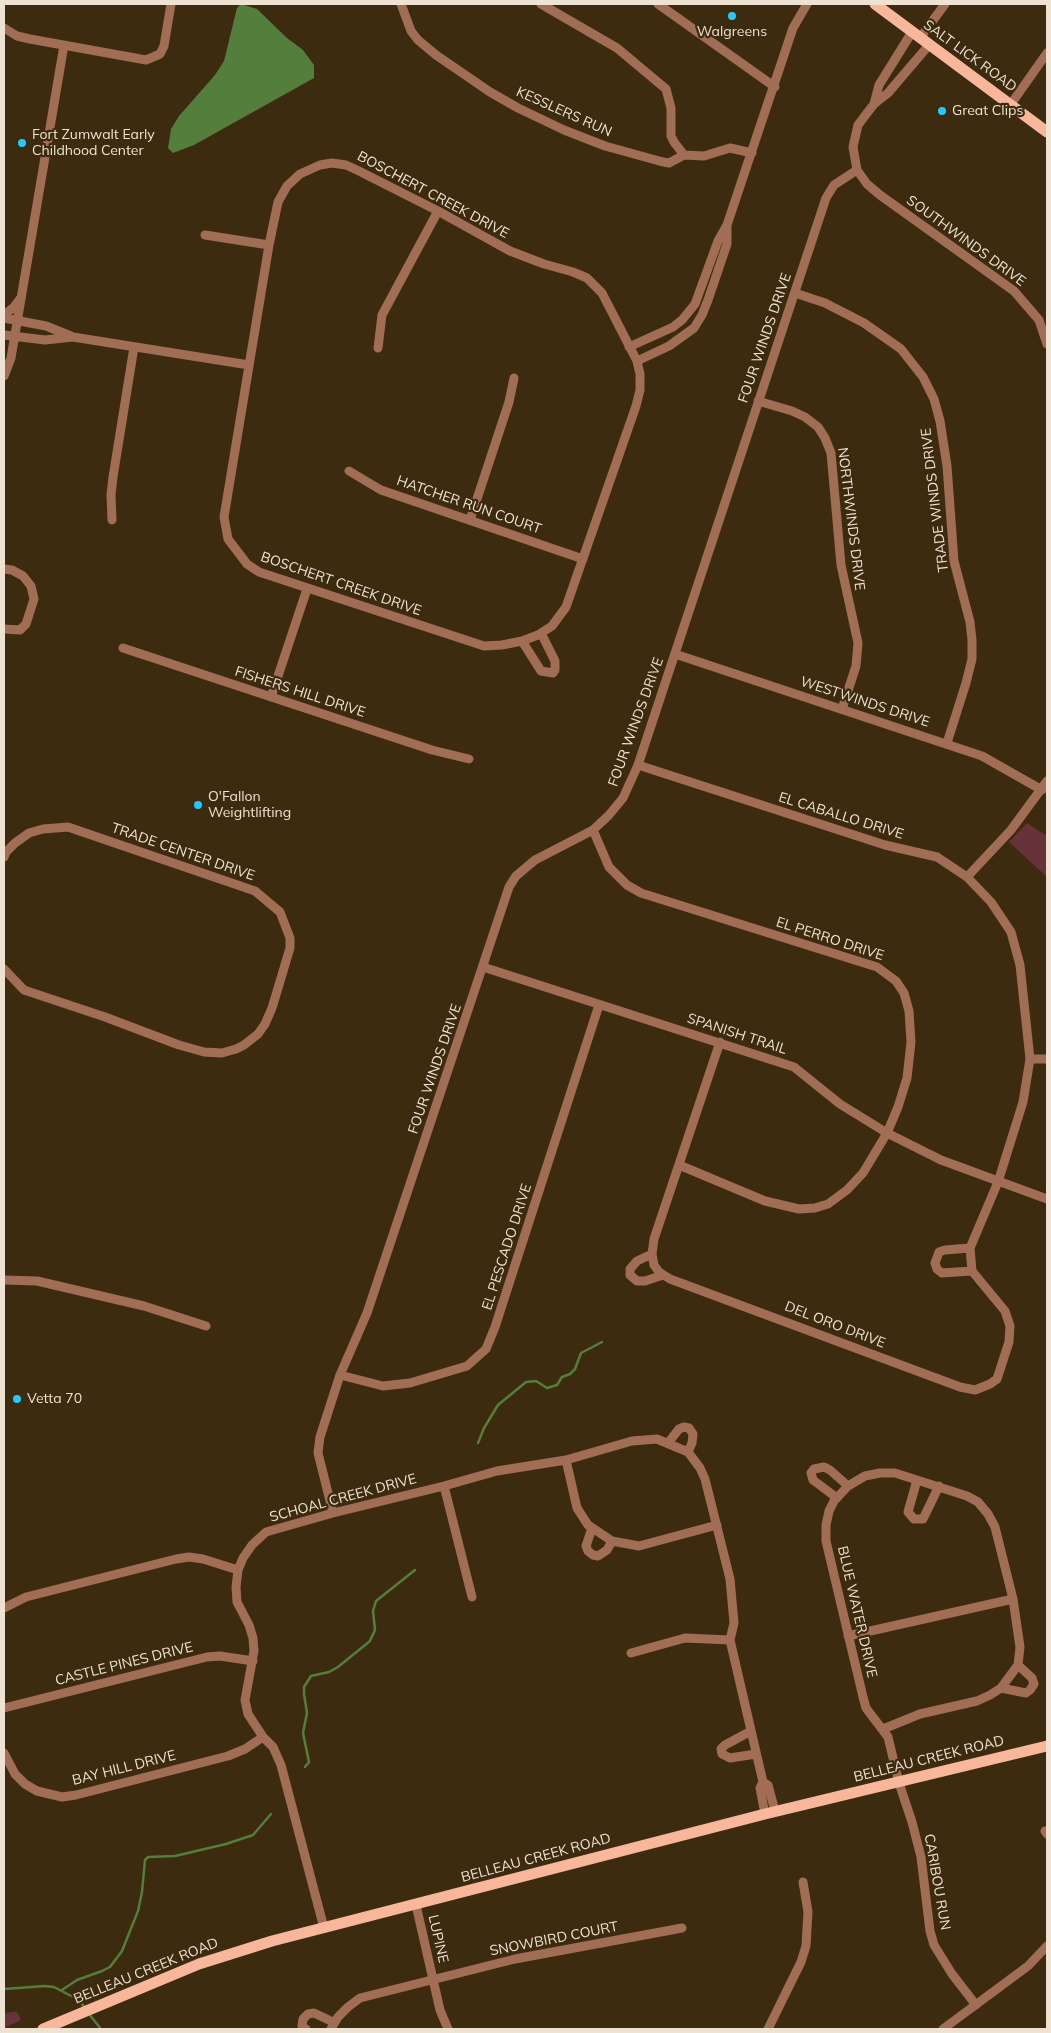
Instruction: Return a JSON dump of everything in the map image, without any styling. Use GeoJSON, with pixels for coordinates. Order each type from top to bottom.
{"type":"FeatureCollection","features":[{"type":"Feature","properties":{"kind":"main road","name":"SALT LICK ROAD"},"geometry":{"type":"LineString","coordinates":[[875,4],[1047,132]]}},
{"type":"Feature","properties":{"kind":"main road","name":"BELLEAU CREEK ROAD"},"geometry":{"type":"LineString","coordinates":[[43,2029],[199,1964],[272,1941],[770,1813],[1047,1746]]}},
{"type":"Feature","properties":{"kind":"street"},"geometry":{"type":"LineString","coordinates":[[4,28],[17,36],[146,60],[160,54],[164,46],[171,4]]}},
{"type":"Feature","properties":{"kind":"street","name":"KESSLERS RUN"},"geometry":{"type":"LineString","coordinates":[[401,4],[411,31],[418,40],[458,71],[518,108],[564,130],[628,153],[669,162],[684,155],[704,156],[730,148],[752,153]]}},
{"type":"Feature","properties":{"kind":"street"},"geometry":{"type":"LineString","coordinates":[[541,4],[617,48],[666,89],[671,108],[671,136],[684,155]]}},
{"type":"Feature","properties":{"kind":"street"},"geometry":{"type":"LineString","coordinates":[[658,4],[775,87]]}},
{"type":"Feature","properties":{"kind":"street"},"geometry":{"type":"LineString","coordinates":[[629,347],[673,327],[690,312],[700,295],[718,241],[727,226],[775,87],[793,28],[807,4]]}},
{"type":"Feature","properties":{"kind":"street"},"geometry":{"type":"LineString","coordinates":[[874,104],[879,85],[920,38],[945,4]]}},
{"type":"Feature","properties":{"kind":"street"},"geometry":{"type":"LineString","coordinates":[[857,170],[853,154],[855,132],[864,116],[874,104],[888,93],[920,38]]}},
{"type":"Feature","properties":{"kind":"street"},"geometry":{"type":"LineString","coordinates":[[4,376],[11,358],[15,337],[64,45]]}},
{"type":"Feature","properties":{"kind":"street"},"geometry":{"type":"LineString","coordinates":[[1011,104],[1047,53]]}},
{"type":"Feature","properties":{"kind":"street","name":"BOSCHERT CREEK DRIVE"},"geometry":{"type":"LineString","coordinates":[[332,163],[346,165],[438,211],[510,251],[587,278],[602,293],[637,362],[640,374],[640,390],[566,607],[552,626],[542,633],[522,641],[484,646],[258,572],[247,564],[228,539],[224,517],[269,244],[278,202],[287,186],[300,174],[320,165],[332,163]]}},
{"type":"Feature","properties":{"kind":"street","name":"FOUR WINDS DRIVE"},"geometry":{"type":"LineString","coordinates":[[333,1513],[318,1454],[320,1437],[340,1375],[367,1313],[509,887],[516,876],[535,860],[593,830],[623,798],[638,765],[826,198],[834,185],[857,170]]}},
{"type":"Feature","properties":{"kind":"street","name":"SOUTHWINDS DRIVE"},"geometry":{"type":"LineString","coordinates":[[857,170],[867,184],[880,195],[1014,291],[1039,320],[1047,344]]}},
{"type":"Feature","properties":{"kind":"street"},"geometry":{"type":"LineString","coordinates":[[378,348],[382,315],[438,211]]}},
{"type":"Feature","properties":{"kind":"street"},"geometry":{"type":"LineString","coordinates":[[637,362],[669,346],[694,328],[708,300],[727,244],[727,226]]}},
{"type":"Feature","properties":{"kind":"street"},"geometry":{"type":"LineString","coordinates":[[205,235],[269,244]]}},
{"type":"Feature","properties":{"kind":"street","name":"TRADE WINDS DRIVE"},"geometry":{"type":"LineString","coordinates":[[795,293],[826,303],[864,323],[901,349],[923,377],[934,399],[940,421],[947,466],[954,561],[970,622],[972,640],[972,659],[947,744]]}},
{"type":"Feature","properties":{"kind":"street"},"geometry":{"type":"LineString","coordinates":[[21,297],[4,317],[46,326],[73,337],[249,365]]}},
{"type":"Feature","properties":{"kind":"street"},"geometry":{"type":"LineString","coordinates":[[4,335],[45,340],[73,337]]}},
{"type":"Feature","properties":{"kind":"street"},"geometry":{"type":"LineString","coordinates":[[112,520],[113,477],[134,347]]}},
{"type":"Feature","properties":{"kind":"street"},"geometry":{"type":"LineString","coordinates":[[470,520],[509,402],[514,378]]}},
{"type":"Feature","properties":{"kind":"street","name":"NORTHWINDS DRIVE"},"geometry":{"type":"LineString","coordinates":[[758,402],[792,411],[805,417],[818,427],[831,453],[841,565],[858,644],[856,666],[842,709]]}},
{"type":"Feature","properties":{"kind":"street","name":"HATCHER RUN COURT"},"geometry":{"type":"LineString","coordinates":[[348,471],[381,490],[583,559]]}},
{"type":"Feature","properties":{"kind":"street"},"geometry":{"type":"LineString","coordinates":[[4,568],[23,576],[31,586],[34,600],[26,624],[20,630],[4,629]]}},
{"type":"Feature","properties":{"kind":"street"},"geometry":{"type":"LineString","coordinates":[[271,697],[307,589]]}},
{"type":"Feature","properties":{"kind":"street"},"geometry":{"type":"LineString","coordinates":[[522,641],[541,672],[553,673],[555,661],[542,633]]}},
{"type":"Feature","properties":{"kind":"street","name":"FISHERS HILL DRIVE"},"geometry":{"type":"LineString","coordinates":[[122,648],[432,750],[469,759]]}},
{"type":"Feature","properties":{"kind":"street","name":"WESTWINDS DRIVE"},"geometry":{"type":"LineString","coordinates":[[675,654],[982,756],[1042,790]]}},
{"type":"Feature","properties":{"kind":"street","name":"EL CABALLO DRIVE"},"geometry":{"type":"LineString","coordinates":[[638,765],[885,845],[937,856],[967,877],[991,902],[1011,932],[1020,965],[1030,1059],[1023,1102],[998,1182],[970,1248],[972,1271]]}},
{"type":"Feature","properties":{"kind":"street"},"geometry":{"type":"LineString","coordinates":[[967,877],[1011,830],[1047,781]]}},
{"type":"Feature","properties":{"kind":"street","name":"TRADE CENTER DRIVE"},"geometry":{"type":"LineString","coordinates":[[4,857],[6,852],[15,843],[29,833],[43,829],[68,827],[256,890],[280,912],[290,938],[290,948],[272,1008],[265,1024],[258,1034],[244,1045],[222,1052],[204,1052],[179,1045],[105,1017],[24,990],[4,969]]}},
{"type":"Feature","properties":{"kind":"street","name":"EL PERRO DRIVE"},"geometry":{"type":"LineString","coordinates":[[593,830],[609,867],[627,885],[641,893],[877,967],[896,981],[904,993],[909,1011],[910,1042],[907,1078],[898,1107],[887,1133],[858,1178],[828,1204],[815,1208],[799,1209],[765,1200],[680,1165]]}},
{"type":"Feature","properties":{"kind":"street","name":"SPANISH TRAIL"},"geometry":{"type":"LineString","coordinates":[[483,966],[794,1067],[840,1104],[887,1133],[941,1160],[1047,1199]]}},
{"type":"Feature","properties":{"kind":"street","name":"EL PESCADO DRIVE"},"geometry":{"type":"LineString","coordinates":[[340,1375],[383,1386],[410,1383],[467,1366],[486,1349],[498,1318],[599,1004]]}},
{"type":"Feature","properties":{"kind":"street"},"geometry":{"type":"LineString","coordinates":[[652,1254],[637,1261],[630,1268],[630,1275],[637,1281],[645,1281],[663,1275],[654,1265],[652,1254],[654,1239],[720,1042]]}},
{"type":"Feature","properties":{"kind":"street"},"geometry":{"type":"LineString","coordinates":[[1030,1059],[1047,1059]]}},
{"type":"Feature","properties":{"kind":"street"},"geometry":{"type":"LineString","coordinates":[[970,1248],[939,1252],[935,1263],[937,1269],[942,1273],[972,1271]]}},
{"type":"Feature","properties":{"kind":"street","name":"DEL ORO DRIVE"},"geometry":{"type":"LineString","coordinates":[[663,1275],[960,1387],[974,1390],[997,1379],[1009,1342],[1010,1326],[1005,1311],[972,1271]]}},
{"type":"Feature","properties":{"kind":"street"},"geometry":{"type":"LineString","coordinates":[[4,1280],[38,1281],[144,1306],[206,1326]]}},
{"type":"Feature","properties":{"kind":"street"},"geometry":{"type":"LineString","coordinates":[[668,1443],[679,1429],[684,1427],[689,1428],[693,1434],[692,1444],[688,1452],[700,1468],[705,1479],[730,1579],[734,1623],[730,1640],[763,1782],[760,1788],[770,1813]]}},
{"type":"Feature","properties":{"kind":"street","name":"SCHOAL CREEK DRIVE"},"geometry":{"type":"LineString","coordinates":[[324,1928],[281,1765],[273,1747],[263,1737],[248,1714],[245,1700],[253,1661],[253,1638],[249,1625],[237,1602],[236,1587],[238,1570],[243,1558],[252,1545],[266,1532],[333,1513],[497,1471],[566,1460],[632,1441],[657,1439],[688,1452]]}},
{"type":"Feature","properties":{"kind":"street"},"geometry":{"type":"LineString","coordinates":[[566,1460],[577,1508],[592,1528],[612,1541],[639,1546],[717,1525]]}},
{"type":"Feature","properties":{"kind":"street"},"geometry":{"type":"LineString","coordinates":[[837,1498],[813,1480],[811,1473],[814,1469],[824,1467],[830,1470],[848,1486]]}},
{"type":"Feature","properties":{"kind":"street","name":"BLUE WATER DRIVE"},"geometry":{"type":"LineString","coordinates":[[899,1782],[888,1737],[866,1708],[826,1541],[829,1511],[848,1486],[865,1476],[895,1473],[939,1486],[978,1502],[988,1514],[994,1527],[1013,1600],[1019,1632],[1018,1665]]}},
{"type":"Feature","properties":{"kind":"street"},"geometry":{"type":"LineString","coordinates":[[917,1480],[908,1512],[914,1519],[923,1519],[939,1486]]}},
{"type":"Feature","properties":{"kind":"street"},"geometry":{"type":"LineString","coordinates":[[444,1486],[472,1597]]}},
{"type":"Feature","properties":{"kind":"street"},"geometry":{"type":"LineString","coordinates":[[592,1528],[586,1546],[588,1551],[594,1555],[598,1556],[607,1550],[612,1541]]}},
{"type":"Feature","properties":{"kind":"street"},"geometry":{"type":"LineString","coordinates":[[4,1608],[26,1597],[183,1558],[203,1559],[238,1570]]}},
{"type":"Feature","properties":{"kind":"street"},"geometry":{"type":"LineString","coordinates":[[848,1636],[1013,1600]]}},
{"type":"Feature","properties":{"kind":"street"},"geometry":{"type":"LineString","coordinates":[[631,1653],[685,1638],[730,1640]]}},
{"type":"Feature","properties":{"kind":"street","name":"CASTLE PINES DRIVE"},"geometry":{"type":"LineString","coordinates":[[4,1708],[207,1657],[233,1657],[253,1661]]}},
{"type":"Feature","properties":{"kind":"street"},"geometry":{"type":"LineString","coordinates":[[883,1729],[920,1714],[977,1701],[1001,1688],[1018,1665],[1032,1678],[1034,1684],[1026,1693],[1001,1688]]}},
{"type":"Feature","properties":{"kind":"street"},"geometry":{"type":"LineString","coordinates":[[751,1731],[725,1745],[721,1749],[722,1754],[730,1758],[756,1754]]}},
{"type":"Feature","properties":{"kind":"street","name":"BAY HILL DRIVE"},"geometry":{"type":"LineString","coordinates":[[4,1753],[12,1769],[25,1784],[37,1791],[62,1797],[76,1796],[228,1756],[245,1749],[263,1737]]}},
{"type":"Feature","properties":{"kind":"street","name":"CARIBOU RUN"},"geometry":{"type":"LineString","coordinates":[[899,1782],[921,1857],[930,1931],[934,1945],[952,1974],[976,2005]]}},
{"type":"Feature","properties":{"kind":"street"},"geometry":{"type":"LineString","coordinates":[[768,2029],[806,1946],[808,1912],[803,1882]]}},
{"type":"Feature","properties":{"kind":"street","name":"LUPINE"},"geometry":{"type":"LineString","coordinates":[[416,1905],[440,2010],[448,2029]]}},
{"type":"Feature","properties":{"kind":"street","name":"SNOWBIRD COURT"},"geometry":{"type":"LineString","coordinates":[[332,2026],[348,2007],[360,1998],[515,1959],[682,1928]]}},
{"type":"Feature","properties":{"kind":"street"},"geometry":{"type":"LineString","coordinates":[[943,2029],[1028,1966],[1047,1946]]}},
{"type":"Feature","properties":{"kind":"street"},"geometry":{"type":"LineString","coordinates":[[306,2029],[302,2026],[303,2019],[308,2014],[314,2013],[332,2026]]}},
{"type":"Feature","properties":{"kind":"shaded area"},"geometry":{"type":"Polygon","coordinates":[[[241,4],[257,9],[287,38],[303,50],[314,65],[314,78],[194,145],[173,153],[168,148],[171,129],[179,116],[215,75],[224,61],[237,8],[241,4]]]}},
{"type":"Feature","properties":{"kind":"shaded area"},"geometry":{"type":"Polygon","coordinates":[[[1027,823],[1047,836],[1047,877],[1009,842],[1027,823]]]}},
{"type":"Feature","properties":{"kind":"shaded area"},"geometry":{"type":"Polygon","coordinates":[[[17,2012],[21,2020],[4,2028],[4,2014],[17,2012]]]}},
{"type":"Feature","properties":{"kind":"waterway"},"geometry":{"type":"LineString","coordinates":[[478,1443],[484,1428],[498,1405],[526,1382],[536,1381],[547,1388],[557,1385],[562,1377],[570,1374],[575,1369],[581,1353],[602,1342]]}},
{"type":"Feature","properties":{"kind":"waterway"},"geometry":{"type":"LineString","coordinates":[[305,1767],[309,1762],[303,1733],[307,1713],[304,1687],[311,1676],[329,1672],[338,1667],[370,1641],[375,1630],[373,1611],[376,1601],[415,1570]]}},
{"type":"Feature","properties":{"kind":"waterway"},"geometry":{"type":"LineString","coordinates":[[62,1990],[77,1980],[110,1967],[122,1951],[138,1911],[145,1860],[148,1857],[175,1856],[226,1844],[253,1835],[271,1814]]}},
{"type":"Feature","properties":{"kind":"waterway"},"geometry":{"type":"LineString","coordinates":[[4,1989],[54,1987],[79,2000],[85,2008]]}},
{"type":"Feature","properties":{"kind":"waterway"},"geometry":{"type":"LineString","coordinates":[[89,2014],[101,2029]]}},
{"type":"Feature","properties":{"kind":"place","name":"Walgreens"},"geometry":{"type":"Point","coordinates":[732,16]}},
{"type":"Feature","properties":{"kind":"place","name":"Great Clips"},"geometry":{"type":"Point","coordinates":[942,111]}},
{"type":"Feature","properties":{"kind":"place","name":"Fort Zumwalt Early Childhood Center"},"geometry":{"type":"Point","coordinates":[22,143]}},
{"type":"Feature","properties":{"kind":"place","name":"O'Fallon Weightlifting"},"geometry":{"type":"Point","coordinates":[198,805]}},
{"type":"Feature","properties":{"kind":"place","name":"Vetta 70"},"geometry":{"type":"Point","coordinates":[17,1399]}}]}
